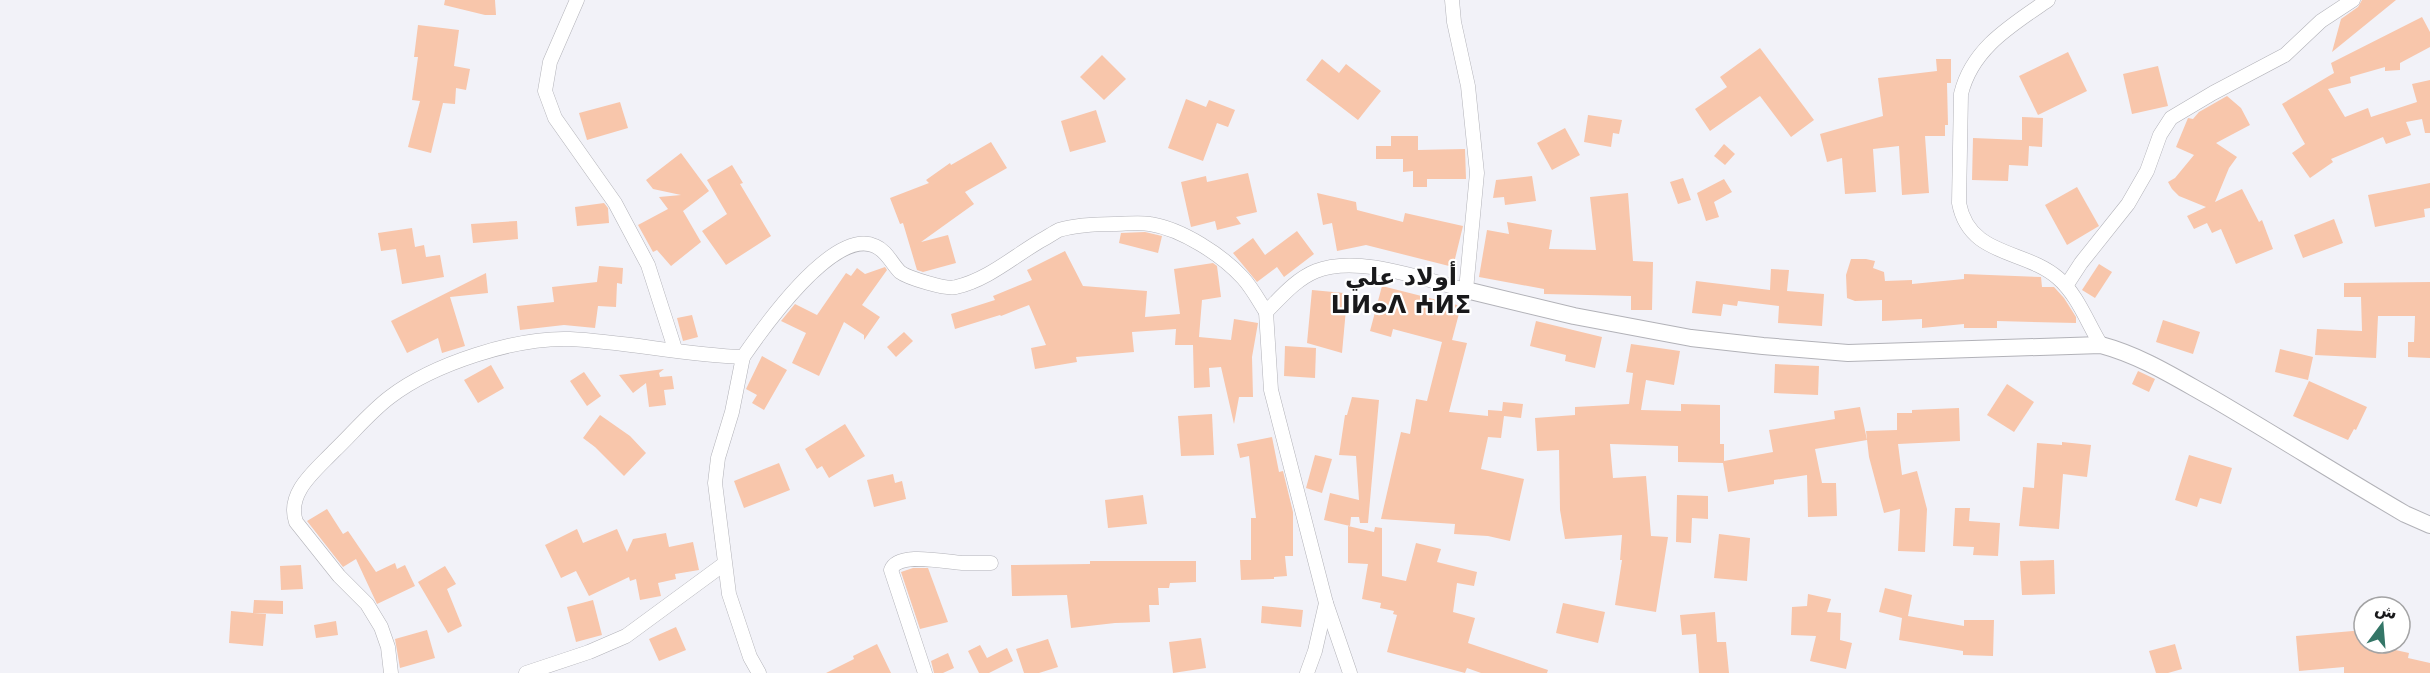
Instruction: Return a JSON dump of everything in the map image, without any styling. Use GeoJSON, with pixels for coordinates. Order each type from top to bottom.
{"type":"FeatureCollection","features":[{"type":"Feature","properties":{"kind":"street"},"geometry":{"type":"LineString","coordinates":[[577,0],[550,62],[545,91],[555,118],[615,203],[648,265],[675,350]]}},
{"type":"Feature","properties":{"kind":"street"},"geometry":{"type":"LineString","coordinates":[[1452,0],[1454,22],[1468,86],[1477,172],[1466,290]]}},
{"type":"Feature","properties":{"kind":"street"},"geometry":{"type":"LineString","coordinates":[[2048,0],[1998,36],[1976,60],[1965,77],[1961,94],[1959,203],[1961,215],[1967,225],[1985,243],[2047,270],[2066,285],[2101,345]]}},
{"type":"Feature","properties":{"kind":"street"},"geometry":{"type":"LineString","coordinates":[[2066,285],[2128,204],[2147,171],[2160,135],[2171,118],[2285,55],[2321,21],[2353,0]]}},
{"type":"Feature","properties":{"kind":"street"},"geometry":{"type":"LineString","coordinates":[[759,673],[750,657],[729,594],[715,483],[718,458],[732,412],[742,357],[790,294],[816,269],[843,250],[860,243],[873,245],[882,250],[901,273],[915,279],[953,288],[969,284],[1059,230],[1096,224],[1150,224],[1181,234],[1209,249],[1244,278],[1266,312],[1271,390],[1326,603],[1350,673]]}},
{"type":"Feature","properties":{"kind":"street"},"geometry":{"type":"LineString","coordinates":[[1266,312],[1295,283],[1317,271],[1345,266],[1377,268],[1574,316],[1691,338],[1763,346],[1848,353],[2101,345],[2122,350],[2149,362],[2367,492],[2430,525]]}},
{"type":"Feature","properties":{"kind":"street"},"geometry":{"type":"LineString","coordinates":[[391,673],[388,647],[381,627],[367,604],[339,576],[296,522],[292,512],[293,503],[306,480],[390,397],[428,375],[514,343],[567,339],[742,357]]}},
{"type":"Feature","properties":{"kind":"street"},"geometry":{"type":"LineString","coordinates":[[925,673],[891,570],[892,567],[895,563],[911,559],[991,563]]}},
{"type":"Feature","properties":{"kind":"street"},"geometry":{"type":"LineString","coordinates":[[526,673],[589,652],[626,636],[724,564]]}},
{"type":"Feature","properties":{"kind":"street"},"geometry":{"type":"LineString","coordinates":[[1307,673],[1315,651],[1326,603]]}},
{"type":"Feature","properties":{"kind":"building"},"geometry":{"type":"Polygon","coordinates":[[[445,0],[495,0],[496,15],[485,15],[444,5],[445,0]]]}},
{"type":"Feature","properties":{"kind":"building"},"geometry":{"type":"Polygon","coordinates":[[[2362,0],[2396,0],[2332,52],[2341,19],[2358,7],[2362,0]]]}},
{"type":"Feature","properties":{"kind":"building"},"geometry":{"type":"Polygon","coordinates":[[[2422,17],[2430,32],[2430,47],[2400,63],[2400,70],[2385,71],[2385,67],[2350,77],[2351,83],[2328,89],[2345,117],[2368,108],[2371,117],[2417,102],[2412,84],[2430,80],[2430,133],[2425,133],[2422,119],[2406,122],[2411,135],[2386,144],[2383,137],[2331,159],[2333,162],[2310,178],[2292,153],[2305,144],[2282,104],[2334,73],[2331,63],[2422,17]]]}},
{"type":"Feature","properties":{"kind":"building"},"geometry":{"type":"Polygon","coordinates":[[[418,25],[459,30],[454,66],[470,69],[466,90],[456,88],[455,104],[443,103],[431,153],[408,147],[420,101],[412,100],[418,57],[414,57],[418,25]]]}},
{"type":"Feature","properties":{"kind":"building"},"geometry":{"type":"Polygon","coordinates":[[[1760,48],[1814,120],[1791,137],[1760,96],[1710,131],[1695,109],[1727,87],[1720,77],[1760,48]]]}},
{"type":"Feature","properties":{"kind":"building"},"geometry":{"type":"Polygon","coordinates":[[[2068,52],[2087,91],[2038,115],[2019,76],[2068,52]]]}},
{"type":"Feature","properties":{"kind":"building"},"geometry":{"type":"Polygon","coordinates":[[[1102,55],[1126,79],[1104,100],[1080,77],[1102,55]]]}},
{"type":"Feature","properties":{"kind":"building"},"geometry":{"type":"Polygon","coordinates":[[[1322,59],[1339,73],[1346,64],[1381,91],[1358,120],[1306,80],[1322,59]]]}},
{"type":"Feature","properties":{"kind":"building"},"geometry":{"type":"Polygon","coordinates":[[[1936,59],[1951,59],[1951,83],[1947,83],[1948,125],[1945,125],[1945,136],[1925,136],[1929,193],[1902,195],[1899,146],[1873,149],[1876,192],[1845,194],[1842,158],[1827,162],[1820,134],[1883,116],[1878,78],[1937,71],[1936,59]]]}},
{"type":"Feature","properties":{"kind":"building"},"geometry":{"type":"Polygon","coordinates":[[[2158,66],[2168,106],[2132,114],[2123,74],[2158,66]]]}},
{"type":"Feature","properties":{"kind":"building"},"geometry":{"type":"Polygon","coordinates":[[[2227,96],[2241,108],[2250,125],[2216,143],[2237,157],[2229,168],[2215,202],[2242,189],[2259,222],[2262,220],[2273,249],[2236,264],[2221,229],[2212,233],[2207,223],[2194,229],[2187,216],[2206,207],[2179,196],[2168,182],[2175,178],[2194,155],[2176,147],[2188,118],[2193,119],[2199,112],[2227,96]]]}},
{"type":"Feature","properties":{"kind":"building"},"geometry":{"type":"Polygon","coordinates":[[[1186,99],[1206,107],[1209,100],[1235,110],[1228,127],[1217,123],[1203,161],[1168,148],[1186,99]]]}},
{"type":"Feature","properties":{"kind":"building"},"geometry":{"type":"Polygon","coordinates":[[[620,102],[628,128],[587,140],[579,113],[620,102]]]}},
{"type":"Feature","properties":{"kind":"building"},"geometry":{"type":"Polygon","coordinates":[[[1096,110],[1106,142],[1070,152],[1061,121],[1096,110]]]}},
{"type":"Feature","properties":{"kind":"building"},"geometry":{"type":"Polygon","coordinates":[[[1588,115],[1622,120],[1619,134],[1613,133],[1611,147],[1584,142],[1588,115]]]}},
{"type":"Feature","properties":{"kind":"building"},"geometry":{"type":"Polygon","coordinates":[[[2022,117],[2043,118],[2042,147],[2029,146],[2028,166],[2009,165],[2008,181],[1972,180],[1973,138],[2022,140],[2022,117]]]}},
{"type":"Feature","properties":{"kind":"building"},"geometry":{"type":"Polygon","coordinates":[[[1565,128],[1580,155],[1552,170],[1537,143],[1565,128]]]}},
{"type":"Feature","properties":{"kind":"building"},"geometry":{"type":"Polygon","coordinates":[[[1391,136],[1418,136],[1418,150],[1465,149],[1466,179],[1427,179],[1427,187],[1413,187],[1413,171],[1403,172],[1403,159],[1376,159],[1376,146],[1391,146],[1391,136]]]}},
{"type":"Feature","properties":{"kind":"building"},"geometry":{"type":"Polygon","coordinates":[[[991,142],[1007,168],[965,192],[974,204],[921,242],[948,235],[956,263],[923,272],[917,270],[903,223],[900,224],[890,198],[929,183],[926,180],[950,163],[951,165],[991,142]]]}},
{"type":"Feature","properties":{"kind":"building"},"geometry":{"type":"Polygon","coordinates":[[[1724,144],[1735,154],[1725,165],[1714,156],[1724,144]]]}},
{"type":"Feature","properties":{"kind":"building"},"geometry":{"type":"Polygon","coordinates":[[[681,153],[709,191],[683,211],[701,242],[671,266],[657,250],[653,252],[638,225],[668,209],[659,197],[681,195],[653,189],[646,180],[681,153]]]}},
{"type":"Feature","properties":{"kind":"building"},"geometry":{"type":"Polygon","coordinates":[[[732,165],[743,183],[740,184],[771,236],[726,265],[702,231],[727,214],[707,180],[732,165]]]}},
{"type":"Feature","properties":{"kind":"building"},"geometry":{"type":"Polygon","coordinates":[[[1248,173],[1257,212],[1236,217],[1241,224],[1217,230],[1215,221],[1191,227],[1181,182],[1206,176],[1207,182],[1248,173]]]}},
{"type":"Feature","properties":{"kind":"building"},"geometry":{"type":"Polygon","coordinates":[[[1532,176],[1536,201],[1505,205],[1504,197],[1493,198],[1496,180],[1532,176]]]}},
{"type":"Feature","properties":{"kind":"building"},"geometry":{"type":"Polygon","coordinates":[[[1683,178],[1691,200],[1678,204],[1670,182],[1683,178]]]}},
{"type":"Feature","properties":{"kind":"building"},"geometry":{"type":"Polygon","coordinates":[[[1724,179],[1732,192],[1714,202],[1719,217],[1706,221],[1697,193],[1724,179]]]}},
{"type":"Feature","properties":{"kind":"building"},"geometry":{"type":"Polygon","coordinates":[[[2430,183],[2430,208],[2424,209],[2425,217],[2375,227],[2368,195],[2430,183]]]}},
{"type":"Feature","properties":{"kind":"building"},"geometry":{"type":"Polygon","coordinates":[[[2077,187],[2099,226],[2067,245],[2045,205],[2077,187]]]}},
{"type":"Feature","properties":{"kind":"building"},"geometry":{"type":"Polygon","coordinates":[[[1317,193],[1356,202],[1357,210],[1403,222],[1405,213],[1463,226],[1453,267],[1366,245],[1337,251],[1332,223],[1323,225],[1317,193]]]}},
{"type":"Feature","properties":{"kind":"building"},"geometry":{"type":"Polygon","coordinates":[[[1628,193],[1633,261],[1653,262],[1652,310],[1631,310],[1631,296],[1544,294],[1544,289],[1479,277],[1487,230],[1509,234],[1507,222],[1552,230],[1549,249],[1596,250],[1590,197],[1628,193]]]}},
{"type":"Feature","properties":{"kind":"building"},"geometry":{"type":"Polygon","coordinates":[[[604,203],[608,208],[609,223],[577,226],[575,207],[604,203]]]}},
{"type":"Feature","properties":{"kind":"building"},"geometry":{"type":"Polygon","coordinates":[[[2334,219],[2343,243],[2303,258],[2294,235],[2334,219]]]}},
{"type":"Feature","properties":{"kind":"building"},"geometry":{"type":"Polygon","coordinates":[[[517,221],[518,239],[473,243],[471,224],[517,221]]]}},
{"type":"Feature","properties":{"kind":"building"},"geometry":{"type":"Polygon","coordinates":[[[412,228],[415,247],[424,245],[426,257],[440,255],[444,277],[402,284],[396,249],[381,251],[378,233],[412,228]]]}},
{"type":"Feature","properties":{"kind":"building"},"geometry":{"type":"Polygon","coordinates":[[[1297,231],[1314,254],[1284,277],[1277,267],[1257,282],[1233,253],[1253,238],[1265,255],[1297,231]]]}},
{"type":"Feature","properties":{"kind":"building"},"geometry":{"type":"Polygon","coordinates":[[[1145,232],[1162,236],[1158,253],[1119,243],[1121,233],[1145,232]]]}},
{"type":"Feature","properties":{"kind":"building"},"geometry":{"type":"Polygon","coordinates":[[[1065,251],[1083,286],[1147,291],[1145,317],[1180,314],[1174,269],[1213,263],[1217,266],[1221,297],[1202,300],[1199,337],[1231,340],[1234,319],[1258,323],[1252,357],[1253,397],[1239,397],[1234,424],[1221,367],[1209,368],[1210,387],[1194,388],[1193,345],[1175,345],[1176,329],[1132,332],[1134,352],[1076,357],[1077,362],[1035,369],[1031,348],[1046,345],[1029,305],[1001,316],[955,329],[951,314],[995,300],[993,296],[1032,280],[1027,270],[1065,251]]]}},
{"type":"Feature","properties":{"kind":"building"},"geometry":{"type":"Polygon","coordinates":[[[1851,259],[1875,261],[1873,268],[1884,272],[1885,281],[1912,280],[1912,284],[1964,279],[1964,274],[2041,277],[2042,287],[2054,287],[2064,298],[2076,317],[2076,323],[1997,321],[1997,328],[1964,328],[1964,324],[1922,328],[1922,319],[1882,321],[1882,300],[1855,301],[1847,298],[1846,275],[1851,259]]]}},
{"type":"Feature","properties":{"kind":"building"},"geometry":{"type":"Polygon","coordinates":[[[2099,264],[2112,272],[2095,298],[2082,290],[2099,264]]]}},
{"type":"Feature","properties":{"kind":"building"},"geometry":{"type":"Polygon","coordinates":[[[599,266],[623,268],[622,284],[617,283],[616,307],[598,306],[595,328],[564,325],[520,330],[517,306],[554,302],[552,287],[597,282],[599,266]]]}},
{"type":"Feature","properties":{"kind":"building"},"geometry":{"type":"Polygon","coordinates":[[[885,267],[887,270],[862,305],[880,317],[864,340],[864,335],[844,322],[819,376],[792,363],[806,333],[781,321],[795,304],[817,315],[846,273],[851,276],[857,268],[865,274],[885,267]]]}},
{"type":"Feature","properties":{"kind":"building"},"geometry":{"type":"Polygon","coordinates":[[[1771,269],[1789,270],[1787,291],[1824,294],[1822,326],[1778,323],[1779,306],[1738,301],[1737,306],[1723,304],[1721,316],[1692,313],[1696,281],[1770,290],[1771,269]]]}},
{"type":"Feature","properties":{"kind":"building"},"geometry":{"type":"Polygon","coordinates":[[[486,273],[488,293],[450,297],[465,346],[442,353],[438,338],[407,353],[391,321],[486,273]]]}},
{"type":"Feature","properties":{"kind":"building"},"geometry":{"type":"Polygon","coordinates":[[[2430,282],[2430,358],[2408,357],[2408,342],[2414,342],[2415,316],[2378,316],[2376,358],[2315,355],[2317,329],[2362,331],[2361,297],[2344,297],[2344,283],[2430,282]]]}},
{"type":"Feature","properties":{"kind":"building"},"geometry":{"type":"Polygon","coordinates":[[[1382,286],[1461,306],[1452,340],[1467,343],[1449,412],[1488,416],[1488,410],[1502,411],[1503,402],[1523,404],[1521,418],[1504,416],[1501,438],[1488,437],[1481,469],[1524,479],[1510,541],[1488,536],[1454,534],[1455,524],[1381,519],[1401,432],[1410,434],[1416,399],[1427,401],[1442,342],[1393,329],[1391,337],[1370,331],[1382,286]]]}},
{"type":"Feature","properties":{"kind":"building"},"geometry":{"type":"Polygon","coordinates":[[[1312,290],[1344,293],[1347,298],[1342,353],[1307,343],[1312,290]]]}},
{"type":"Feature","properties":{"kind":"building"},"geometry":{"type":"Polygon","coordinates":[[[692,315],[698,337],[683,341],[677,318],[692,315]]]}},
{"type":"Feature","properties":{"kind":"building"},"geometry":{"type":"Polygon","coordinates":[[[2163,320],[2200,332],[2193,354],[2156,342],[2163,320]]]}},
{"type":"Feature","properties":{"kind":"building"},"geometry":{"type":"Polygon","coordinates":[[[1536,321],[1602,337],[1595,368],[1565,361],[1566,355],[1530,346],[1536,321]]]}},
{"type":"Feature","properties":{"kind":"building"},"geometry":{"type":"Polygon","coordinates":[[[904,332],[913,341],[896,357],[887,347],[904,332]]]}},
{"type":"Feature","properties":{"kind":"building"},"geometry":{"type":"Polygon","coordinates":[[[1631,344],[1680,351],[1674,385],[1646,380],[1641,410],[1681,411],[1681,404],[1720,405],[1720,444],[1724,444],[1724,461],[1773,452],[1769,430],[1835,419],[1834,411],[1860,407],[1867,440],[1815,449],[1822,483],[1836,483],[1837,516],[1808,517],[1807,475],[1774,480],[1774,484],[1728,492],[1723,463],[1678,462],[1678,446],[1610,444],[1613,478],[1646,476],[1651,536],[1668,537],[1656,612],[1615,605],[1622,560],[1620,560],[1622,535],[1565,539],[1560,510],[1559,450],[1537,451],[1535,418],[1575,415],[1575,407],[1629,404],[1633,373],[1626,372],[1631,344]]]}},
{"type":"Feature","properties":{"kind":"building"},"geometry":{"type":"Polygon","coordinates":[[[1285,346],[1316,348],[1315,378],[1284,376],[1285,346]]]}},
{"type":"Feature","properties":{"kind":"building"},"geometry":{"type":"Polygon","coordinates":[[[2280,349],[2313,357],[2308,380],[2275,372],[2280,349]]]}},
{"type":"Feature","properties":{"kind":"building"},"geometry":{"type":"Polygon","coordinates":[[[762,356],[787,370],[764,410],[752,403],[757,395],[746,389],[762,356]]]}},
{"type":"Feature","properties":{"kind":"building"},"geometry":{"type":"Polygon","coordinates":[[[1775,364],[1819,366],[1818,395],[1774,393],[1775,364]]]}},
{"type":"Feature","properties":{"kind":"building"},"geometry":{"type":"Polygon","coordinates":[[[491,365],[504,388],[478,403],[464,380],[491,365]]]}},
{"type":"Feature","properties":{"kind":"building"},"geometry":{"type":"Polygon","coordinates":[[[664,369],[659,373],[660,377],[672,376],[674,389],[664,390],[666,405],[649,407],[646,383],[633,393],[619,375],[664,369]]]}},
{"type":"Feature","properties":{"kind":"building"},"geometry":{"type":"Polygon","coordinates":[[[2138,371],[2155,379],[2149,392],[2132,384],[2138,371]]]}},
{"type":"Feature","properties":{"kind":"building"},"geometry":{"type":"Polygon","coordinates":[[[584,372],[601,396],[587,406],[570,381],[584,372]]]}},
{"type":"Feature","properties":{"kind":"building"},"geometry":{"type":"Polygon","coordinates":[[[2309,381],[2367,407],[2356,430],[2354,429],[2348,440],[2293,416],[2309,381]]]}},
{"type":"Feature","properties":{"kind":"building"},"geometry":{"type":"Polygon","coordinates":[[[2007,384],[2034,402],[2014,432],[1987,415],[2007,384]]]}},
{"type":"Feature","properties":{"kind":"building"},"geometry":{"type":"Polygon","coordinates":[[[1352,397],[1379,400],[1368,523],[1360,523],[1359,517],[1351,517],[1350,526],[1324,520],[1330,493],[1359,500],[1356,456],[1339,455],[1345,415],[1347,415],[1352,397]]]}},
{"type":"Feature","properties":{"kind":"building"},"geometry":{"type":"Polygon","coordinates":[[[1959,408],[1960,441],[1898,444],[1902,475],[1917,471],[1927,509],[1925,552],[1898,551],[1900,509],[1884,513],[1869,457],[1866,431],[1897,430],[1897,413],[1959,408]]]}},
{"type":"Feature","properties":{"kind":"building"},"geometry":{"type":"Polygon","coordinates":[[[1212,414],[1214,455],[1181,456],[1178,416],[1212,414]]]}},
{"type":"Feature","properties":{"kind":"building"},"geometry":{"type":"Polygon","coordinates":[[[600,415],[630,436],[646,453],[624,476],[583,438],[600,415]]]}},
{"type":"Feature","properties":{"kind":"building"},"geometry":{"type":"Polygon","coordinates":[[[845,424],[865,456],[829,478],[822,466],[817,469],[805,449],[845,424]]]}},
{"type":"Feature","properties":{"kind":"building"},"geometry":{"type":"Polygon","coordinates":[[[1272,437],[1279,472],[1283,471],[1293,512],[1293,556],[1285,556],[1287,576],[1274,577],[1274,579],[1241,580],[1240,560],[1251,560],[1251,518],[1256,518],[1249,456],[1240,458],[1237,444],[1272,437]]]}},
{"type":"Feature","properties":{"kind":"building"},"geometry":{"type":"Polygon","coordinates":[[[2062,442],[2091,445],[2087,477],[2063,474],[2059,529],[2019,526],[2023,487],[2034,488],[2037,443],[2062,445],[2062,442]]]}},
{"type":"Feature","properties":{"kind":"building"},"geometry":{"type":"Polygon","coordinates":[[[1315,455],[1332,459],[1322,493],[1306,488],[1315,455]]]}},
{"type":"Feature","properties":{"kind":"building"},"geometry":{"type":"Polygon","coordinates":[[[2189,455],[2232,468],[2221,504],[2200,498],[2197,507],[2175,500],[2189,455]]]}},
{"type":"Feature","properties":{"kind":"building"},"geometry":{"type":"Polygon","coordinates":[[[779,463],[790,490],[744,508],[734,481],[779,463]]]}},
{"type":"Feature","properties":{"kind":"building"},"geometry":{"type":"Polygon","coordinates":[[[893,474],[895,483],[902,481],[906,499],[874,507],[867,480],[893,474]]]}},
{"type":"Feature","properties":{"kind":"building"},"geometry":{"type":"Polygon","coordinates":[[[1143,495],[1147,524],[1108,528],[1105,500],[1143,495]]]}},
{"type":"Feature","properties":{"kind":"building"},"geometry":{"type":"Polygon","coordinates":[[[1677,495],[1708,496],[1708,519],[1692,518],[1691,543],[1676,542],[1677,495]]]}},
{"type":"Feature","properties":{"kind":"building"},"geometry":{"type":"Polygon","coordinates":[[[1955,508],[1970,508],[1969,521],[2000,523],[1998,556],[1973,555],[1974,547],[1953,546],[1955,508]]]}},
{"type":"Feature","properties":{"kind":"building"},"geometry":{"type":"Polygon","coordinates":[[[327,509],[343,534],[348,531],[376,572],[395,563],[397,569],[405,565],[415,586],[377,604],[356,559],[343,567],[307,521],[327,509]]]}},
{"type":"Feature","properties":{"kind":"building"},"geometry":{"type":"Polygon","coordinates":[[[1348,526],[1374,532],[1375,527],[1382,528],[1382,576],[1406,581],[1416,543],[1441,549],[1437,562],[1477,572],[1474,586],[1457,583],[1453,612],[1475,618],[1468,643],[1548,670],[1547,673],[1481,673],[1467,668],[1465,673],[1387,652],[1397,615],[1393,614],[1394,611],[1380,608],[1381,603],[1362,599],[1368,564],[1348,563],[1348,526]]]}},
{"type":"Feature","properties":{"kind":"building"},"geometry":{"type":"Polygon","coordinates":[[[577,529],[583,543],[617,529],[627,552],[633,539],[666,533],[669,547],[693,542],[699,570],[675,574],[676,579],[658,583],[661,596],[640,600],[636,579],[630,581],[629,577],[589,596],[576,571],[561,578],[545,545],[577,529]]]}},
{"type":"Feature","properties":{"kind":"building"},"geometry":{"type":"Polygon","coordinates":[[[1719,534],[1750,538],[1747,581],[1714,578],[1719,534]]]}},
{"type":"Feature","properties":{"kind":"building"},"geometry":{"type":"Polygon","coordinates":[[[2054,560],[2055,594],[2022,595],[2020,561],[2054,560]]]}},
{"type":"Feature","properties":{"kind":"building"},"geometry":{"type":"Polygon","coordinates":[[[1090,561],[1196,561],[1196,582],[1170,583],[1169,588],[1158,588],[1159,605],[1149,605],[1150,622],[1071,628],[1067,595],[1012,596],[1011,565],[1090,564],[1090,561]]]}},
{"type":"Feature","properties":{"kind":"building"},"geometry":{"type":"Polygon","coordinates":[[[301,565],[303,589],[281,590],[280,566],[301,565]]]}},
{"type":"Feature","properties":{"kind":"building"},"geometry":{"type":"Polygon","coordinates":[[[445,566],[456,584],[447,589],[462,626],[448,633],[418,582],[445,566]]]}},
{"type":"Feature","properties":{"kind":"building"},"geometry":{"type":"Polygon","coordinates":[[[913,568],[928,568],[948,622],[920,629],[901,572],[913,568]]]}},
{"type":"Feature","properties":{"kind":"building"},"geometry":{"type":"Polygon","coordinates":[[[1885,588],[1912,595],[1908,616],[1964,626],[1964,620],[1994,620],[1993,656],[1963,655],[1963,651],[1899,640],[1902,618],[1879,612],[1885,588]]]}},
{"type":"Feature","properties":{"kind":"building"},"geometry":{"type":"Polygon","coordinates":[[[1808,594],[1831,599],[1827,612],[1841,613],[1840,640],[1852,643],[1846,669],[1810,661],[1816,636],[1791,635],[1792,607],[1807,606],[1808,594]]]}},
{"type":"Feature","properties":{"kind":"building"},"geometry":{"type":"Polygon","coordinates":[[[254,600],[283,601],[283,614],[253,613],[254,600]]]}},
{"type":"Feature","properties":{"kind":"building"},"geometry":{"type":"Polygon","coordinates":[[[593,600],[602,635],[576,642],[567,607],[593,600]]]}},
{"type":"Feature","properties":{"kind":"building"},"geometry":{"type":"Polygon","coordinates":[[[1563,603],[1605,612],[1598,643],[1556,633],[1563,603]]]}},
{"type":"Feature","properties":{"kind":"building"},"geometry":{"type":"Polygon","coordinates":[[[1262,606],[1303,610],[1301,627],[1261,623],[1262,606]]]}},
{"type":"Feature","properties":{"kind":"building"},"geometry":{"type":"Polygon","coordinates":[[[231,611],[266,614],[263,646],[229,643],[231,611]]]}},
{"type":"Feature","properties":{"kind":"building"},"geometry":{"type":"Polygon","coordinates":[[[1715,612],[1717,642],[1726,642],[1729,673],[1699,673],[1696,634],[1682,635],[1680,615],[1715,612]]]}},
{"type":"Feature","properties":{"kind":"building"},"geometry":{"type":"Polygon","coordinates":[[[336,621],[338,635],[316,638],[314,625],[336,621]]]}},
{"type":"Feature","properties":{"kind":"building"},"geometry":{"type":"Polygon","coordinates":[[[676,627],[686,650],[659,661],[649,639],[676,627]]]}},
{"type":"Feature","properties":{"kind":"building"},"geometry":{"type":"Polygon","coordinates":[[[427,630],[435,658],[400,668],[395,639],[427,630]]]}},
{"type":"Feature","properties":{"kind":"building"},"geometry":{"type":"Polygon","coordinates":[[[2352,631],[2352,655],[2409,655],[2408,658],[2430,663],[2430,673],[2344,673],[2344,667],[2299,671],[2296,636],[2352,631]]]}},
{"type":"Feature","properties":{"kind":"building"},"geometry":{"type":"Polygon","coordinates":[[[1201,638],[1206,668],[1173,673],[1169,642],[1201,638]]]}},
{"type":"Feature","properties":{"kind":"building"},"geometry":{"type":"Polygon","coordinates":[[[1048,639],[1058,667],[1039,673],[1024,673],[1016,649],[1048,639]]]}},
{"type":"Feature","properties":{"kind":"building"},"geometry":{"type":"Polygon","coordinates":[[[877,644],[891,673],[826,673],[854,659],[853,656],[877,644]]]}},
{"type":"Feature","properties":{"kind":"building"},"geometry":{"type":"Polygon","coordinates":[[[2175,644],[2182,669],[2168,673],[2156,673],[2149,651],[2175,644]]]}},
{"type":"Feature","properties":{"kind":"building"},"geometry":{"type":"Polygon","coordinates":[[[980,645],[987,658],[1007,648],[1013,661],[989,673],[979,673],[968,651],[980,645]]]}},
{"type":"Feature","properties":{"kind":"building"},"geometry":{"type":"Polygon","coordinates":[[[948,653],[954,668],[943,673],[934,673],[931,661],[948,653]]]}},
{"type":"Feature","properties":{"kind":"district","name":"أولاد علي ⵡⵍⴰⴷ ⵄⵍⵉ"},"geometry":{"type":"Point","coordinates":[1401,291]}}]}
